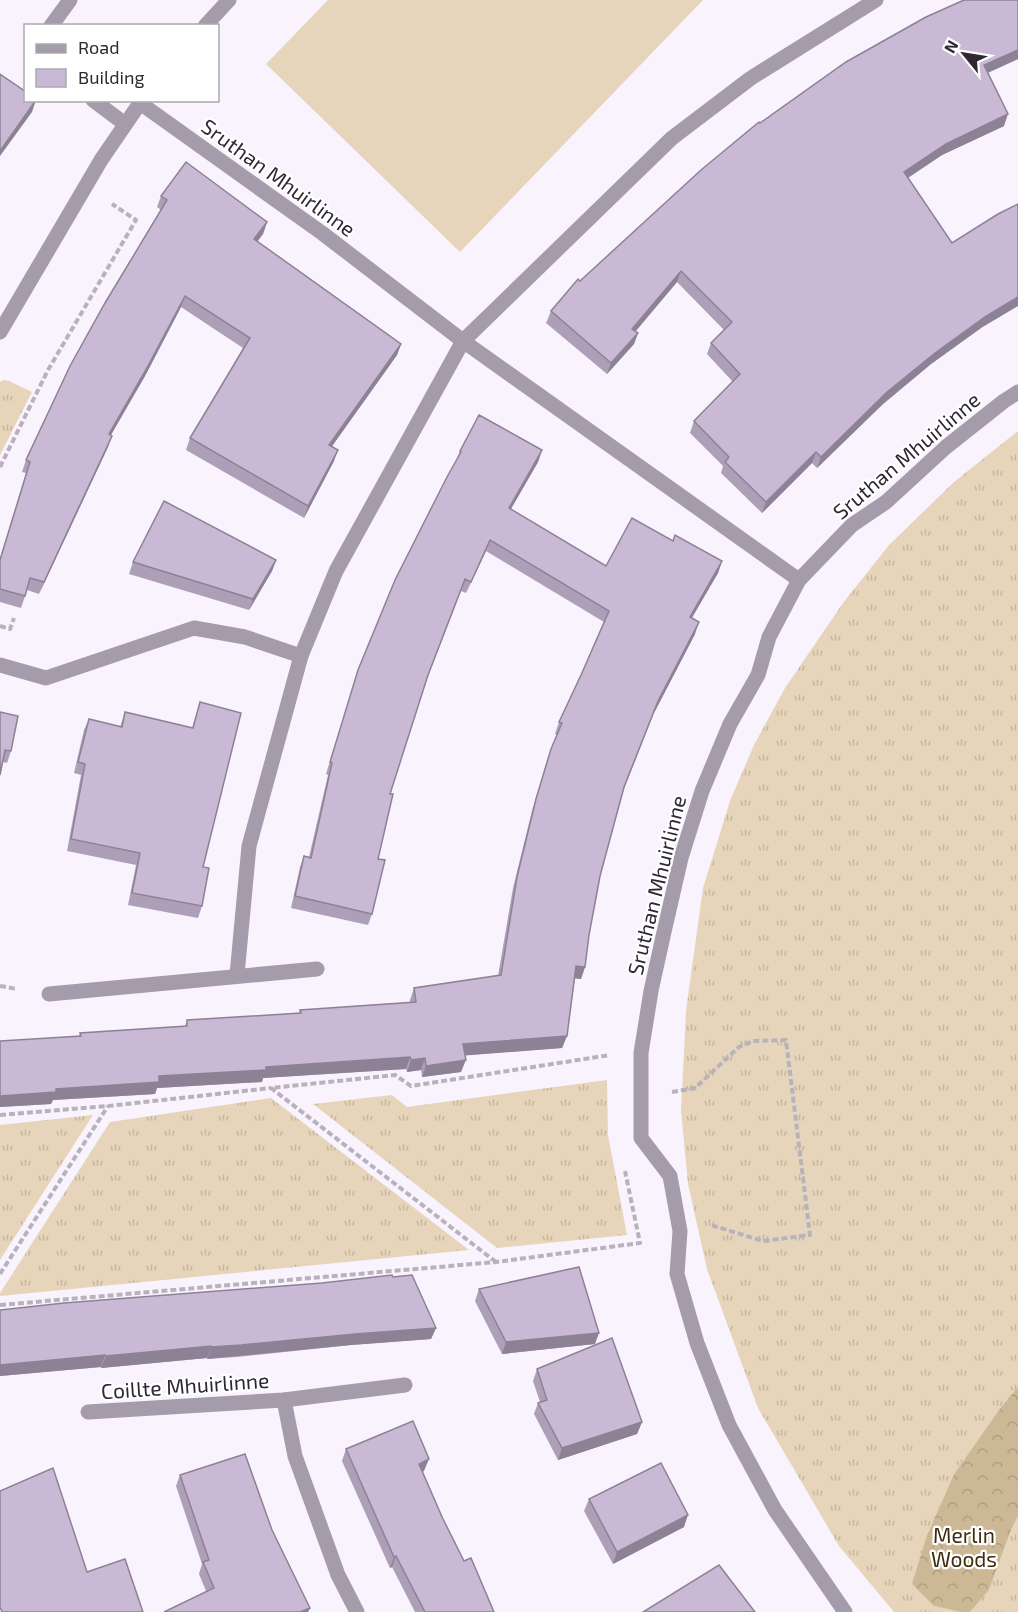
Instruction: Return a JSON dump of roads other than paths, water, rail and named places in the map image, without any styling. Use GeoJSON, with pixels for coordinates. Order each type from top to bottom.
{"type":"FeatureCollection","features":[{"type":"Feature","properties":{"kind":"street"},"geometry":{"type":"LineString","coordinates":[[52,24],[70,0]]}},
{"type":"Feature","properties":{"kind":"street"},"geometry":{"type":"LineString","coordinates":[[208,24],[229,0]]}},
{"type":"Feature","properties":{"kind":"street"},"geometry":{"type":"LineString","coordinates":[[237,975],[249,846],[301,656],[336,571],[463,341],[672,138],[751,78],[876,0]]}},
{"type":"Feature","properties":{"kind":"street"},"geometry":{"type":"LineString","coordinates":[[96,102],[125,124]]}},
{"type":"Feature","properties":{"kind":"street","name":"Sruthan Mhuirlinne"},"geometry":{"type":"LineString","coordinates":[[0,332],[100,160],[141,102],[322,233],[463,341],[799,580]]}},
{"type":"Feature","properties":{"kind":"street","name":"Sruthan Mhuirlinne"},"geometry":{"type":"LineString","coordinates":[[845,1612],[775,1510],[729,1425],[697,1343],[677,1274],[680,1231],[670,1176],[641,1138],[641,1053],[681,858],[702,791],[730,724],[758,675],[769,638],[799,580],[852,525],[886,502],[946,447],[1018,392]]}},
{"type":"Feature","properties":{"kind":"street"},"geometry":{"type":"LineString","coordinates":[[0,665],[46,678],[194,628],[245,637],[301,656]]}},
{"type":"Feature","properties":{"kind":"street"},"geometry":{"type":"LineString","coordinates":[[49,994],[317,969]]}},
{"type":"Feature","properties":{"kind":"street","name":"Coillte Mhuirlinne"},"geometry":{"type":"LineString","coordinates":[[88,1412],[284,1400],[405,1385]]}},
{"type":"Feature","properties":{"kind":"street","name":"Coillte Mhuirlinne"},"geometry":{"type":"LineString","coordinates":[[284,1400],[295,1456],[338,1575],[357,1612]]}},
{"type":"Feature","properties":{"kind":"park label","name":"Merlin Woods"},"geometry":{"type":"Point","coordinates":[964,1546]}}]}
